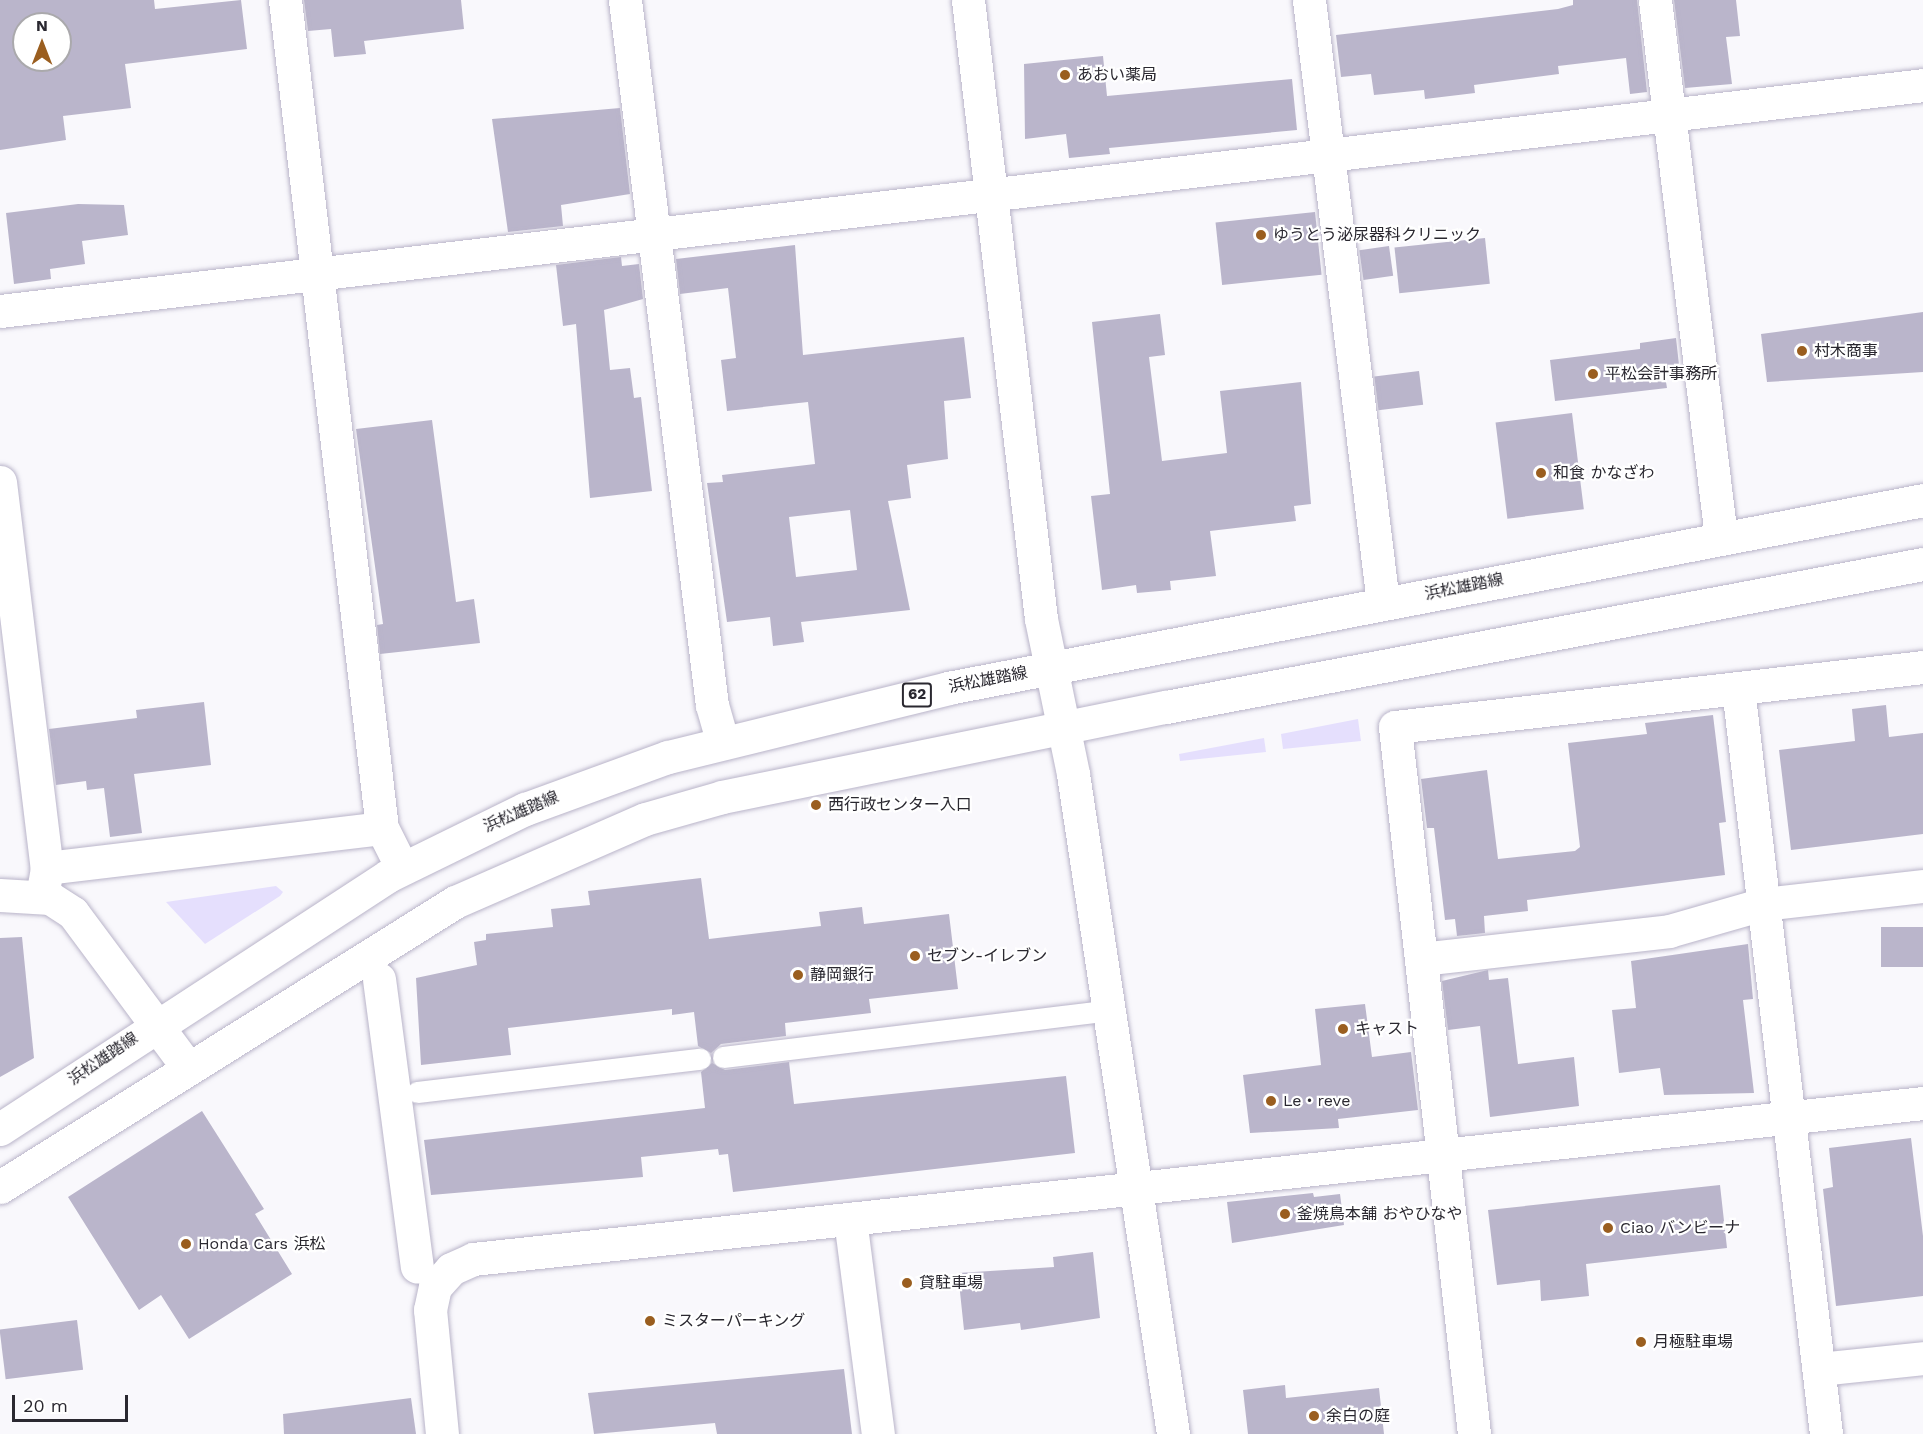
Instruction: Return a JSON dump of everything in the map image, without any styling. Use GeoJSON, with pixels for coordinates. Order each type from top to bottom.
{"type":"FeatureCollection","features":[{"type":"Feature","properties":{"kind":"street"},"geometry":{"type":"LineString","coordinates":[[285,0],[382,828],[402,868]]}},
{"type":"Feature","properties":{"kind":"street"},"geometry":{"type":"LineString","coordinates":[[625,0],[712,705],[722,741]]}},
{"type":"Feature","properties":{"kind":"street"},"geometry":{"type":"LineString","coordinates":[[968,0],[1051,668],[1110,1010],[1173,1434]]}},
{"type":"Feature","properties":{"kind":"street"},"geometry":{"type":"LineString","coordinates":[[1309,0],[1383,603]]}},
{"type":"Feature","properties":{"kind":"street"},"geometry":{"type":"LineString","coordinates":[[1654,0],[1721,537]]}},
{"type":"Feature","properties":{"kind":"street"},"geometry":{"type":"LineString","coordinates":[[0,311],[654,236],[1923,85]]}},
{"type":"Feature","properties":{"kind":"street"},"geometry":{"type":"LineString","coordinates":[[0,482],[44,882],[73,913],[188,1068]]}},
{"type":"Feature","properties":{"kind":"street","name":"浜松雄踏線"},"geometry":{"type":"LineString","coordinates":[[0,1129],[156,1023],[402,868],[525,809],[722,741],[1051,668],[1721,537],[1923,500]]}},
{"type":"Feature","properties":{"kind":"street"},"geometry":{"type":"LineString","coordinates":[[0,1187],[454,902],[645,819],[722,797],[1063,727],[1695,603],[1923,564]]}},
{"type":"Feature","properties":{"kind":"street"},"geometry":{"type":"LineString","coordinates":[[1474,1434],[1395,727],[1923,667]]}},
{"type":"Feature","properties":{"kind":"street"},"geometry":{"type":"LineString","coordinates":[[1738,688],[1826,1434]]}},
{"type":"Feature","properties":{"kind":"street"},"geometry":{"type":"LineString","coordinates":[[0,895],[44,882],[382,828]]}},
{"type":"Feature","properties":{"kind":"street"},"geometry":{"type":"LineString","coordinates":[[1421,959],[1669,931],[1763,904],[1923,886]]}},
{"type":"Feature","properties":{"kind":"street"},"geometry":{"type":"LineString","coordinates":[[379,979],[417,1266]]}},
{"type":"Feature","properties":{"kind":"street"},"geometry":{"type":"LineString","coordinates":[[442,1434],[430,1310],[435,1287],[451,1269],[473,1259],[1443,1158],[1923,1103]]}},
{"type":"Feature","properties":{"kind":"street"},"geometry":{"type":"LineString","coordinates":[[850,1219],[878,1434]]}},
{"type":"Feature","properties":{"kind":"street"},"geometry":{"type":"LineString","coordinates":[[1819,1370],[1923,1358]]}},
{"type":"Feature","properties":{"kind":"lane"},"geometry":{"type":"LineString","coordinates":[[723,1057],[1110,1010]]}},
{"type":"Feature","properties":{"kind":"lane"},"geometry":{"type":"LineString","coordinates":[[417,1092],[699,1059]]}},
{"type":"Feature","properties":{"kind":"shaded area"},"geometry":{"type":"Polygon","coordinates":[[[1358,719],[1361,741],[1283,749],[1281,734],[1358,719]]]}},
{"type":"Feature","properties":{"kind":"shaded area"},"geometry":{"type":"Polygon","coordinates":[[[1264,738],[1266,752],[1180,761],[1179,754],[1264,738]]]}},
{"type":"Feature","properties":{"kind":"shaded area"},"geometry":{"type":"Polygon","coordinates":[[[276,886],[283,892],[280,896],[205,944],[166,902],[276,886]]]}},
{"type":"Feature","properties":{"kind":"building"},"geometry":{"type":"Polygon","coordinates":[[[0,0],[154,0],[155,9],[241,0],[247,49],[125,64],[131,108],[63,116],[66,140],[0,150],[0,0]]]}},
{"type":"Feature","properties":{"kind":"building"},"geometry":{"type":"Polygon","coordinates":[[[304,0],[461,0],[464,29],[364,41],[366,54],[334,57],[331,29],[308,31],[304,0]]]}},
{"type":"Feature","properties":{"kind":"building"},"geometry":{"type":"Polygon","coordinates":[[[1573,0],[1637,0],[1647,92],[1630,94],[1626,58],[1558,66],[1559,74],[1474,85],[1475,93],[1425,99],[1424,90],[1374,95],[1371,74],[1341,77],[1336,35],[1558,9],[1573,5],[1573,0]]]}},
{"type":"Feature","properties":{"kind":"building"},"geometry":{"type":"Polygon","coordinates":[[[1674,0],[1736,0],[1740,36],[1726,37],[1732,84],[1685,88],[1674,0]]]}},
{"type":"Feature","properties":{"kind":"building"},"geometry":{"type":"Polygon","coordinates":[[[1103,56],[1107,96],[1292,79],[1297,130],[1109,148],[1110,154],[1069,158],[1066,134],[1025,139],[1024,64],[1103,56]]]}},
{"type":"Feature","properties":{"kind":"building"},"geometry":{"type":"Polygon","coordinates":[[[620,108],[630,194],[561,205],[563,226],[508,232],[492,119],[620,108]]]}},
{"type":"Feature","properties":{"kind":"building"},"geometry":{"type":"Polygon","coordinates":[[[78,204],[124,205],[128,235],[82,241],[85,264],[50,269],[51,279],[14,284],[6,213],[78,204]]]}},
{"type":"Feature","properties":{"kind":"building","name":"ゆうとう泌尿器科クリニック"},"geometry":{"type":"Polygon","coordinates":[[[1315,212],[1322,275],[1222,285],[1216,222],[1315,212]]]}},
{"type":"Feature","properties":{"kind":"building"},"geometry":{"type":"Polygon","coordinates":[[[1485,238],[1490,284],[1399,293],[1394,248],[1485,238]]]}},
{"type":"Feature","properties":{"kind":"building"},"geometry":{"type":"Polygon","coordinates":[[[795,245],[803,355],[964,337],[971,398],[944,401],[948,459],[907,465],[911,498],[888,501],[910,610],[801,622],[804,642],[773,646],[770,617],[727,622],[707,483],[723,482],[722,475],[815,464],[808,402],[727,411],[721,360],[736,358],[728,288],[680,294],[676,259],[795,245]],[[850,510],[789,517],[796,577],[857,570],[850,510]]]}},
{"type":"Feature","properties":{"kind":"building"},"geometry":{"type":"Polygon","coordinates":[[[1389,246],[1393,276],[1363,280],[1359,250],[1389,246]]]}},
{"type":"Feature","properties":{"kind":"building"},"geometry":{"type":"Polygon","coordinates":[[[621,257],[622,266],[639,264],[643,299],[604,310],[610,370],[630,368],[634,398],[641,397],[652,491],[590,498],[576,324],[563,326],[556,265],[621,257]]]}},
{"type":"Feature","properties":{"kind":"building"},"geometry":{"type":"Polygon","coordinates":[[[1923,312],[1923,372],[1767,382],[1761,334],[1923,312]]]}},
{"type":"Feature","properties":{"kind":"building"},"geometry":{"type":"Polygon","coordinates":[[[1160,314],[1165,355],[1149,357],[1162,461],[1227,453],[1220,391],[1301,382],[1311,504],[1294,506],[1296,521],[1210,531],[1216,576],[1170,581],[1171,590],[1137,593],[1136,585],[1102,590],[1091,496],[1110,494],[1092,322],[1160,314]]]}},
{"type":"Feature","properties":{"kind":"building"},"geometry":{"type":"Polygon","coordinates":[[[1676,338],[1680,374],[1665,376],[1667,388],[1555,401],[1550,360],[1640,349],[1640,343],[1676,338]]]}},
{"type":"Feature","properties":{"kind":"building"},"geometry":{"type":"Polygon","coordinates":[[[1419,371],[1423,405],[1378,410],[1374,376],[1419,371]]]}},
{"type":"Feature","properties":{"kind":"building","name":"和食 かなざわ"},"geometry":{"type":"Polygon","coordinates":[[[1572,413],[1584,509],[1507,519],[1496,422],[1572,413]]]}},
{"type":"Feature","properties":{"kind":"building"},"geometry":{"type":"Polygon","coordinates":[[[432,420],[456,602],[474,599],[480,643],[380,654],[377,625],[383,624],[356,429],[432,420]]]}},
{"type":"Feature","properties":{"kind":"building"},"geometry":{"type":"Polygon","coordinates":[[[204,702],[211,765],[134,774],[142,833],[110,837],[104,788],[87,790],[86,781],[56,785],[49,729],[137,718],[136,710],[204,702]]]}},
{"type":"Feature","properties":{"kind":"building"},"geometry":{"type":"Polygon","coordinates":[[[1886,705],[1889,737],[1923,733],[1923,834],[1791,850],[1779,750],[1855,741],[1852,709],[1886,705]]]}},
{"type":"Feature","properties":{"kind":"building"},"geometry":{"type":"Polygon","coordinates":[[[1713,715],[1726,822],[1719,823],[1725,875],[1527,900],[1528,911],[1484,916],[1485,933],[1457,936],[1455,919],[1445,920],[1434,828],[1427,828],[1421,779],[1487,770],[1498,859],[1575,851],[1580,847],[1568,743],[1647,734],[1645,723],[1713,715]]]}},
{"type":"Feature","properties":{"kind":"building"},"geometry":{"type":"Polygon","coordinates":[[[701,878],[709,939],[821,926],[819,912],[862,907],[864,924],[949,914],[958,989],[869,999],[871,1013],[785,1023],[786,1036],[721,1044],[711,1053],[698,1046],[694,1012],[672,1015],[672,1009],[508,1028],[511,1055],[421,1065],[416,978],[477,965],[474,942],[486,940],[486,934],[553,927],[551,909],[590,905],[588,891],[701,878]]]}},
{"type":"Feature","properties":{"kind":"building"},"geometry":{"type":"Polygon","coordinates":[[[1881,927],[1923,927],[1923,967],[1881,967],[1881,927]]]}},
{"type":"Feature","properties":{"kind":"building"},"geometry":{"type":"Polygon","coordinates":[[[22,937],[34,1058],[0,1077],[0,938],[22,937]]]}},
{"type":"Feature","properties":{"kind":"building"},"geometry":{"type":"Polygon","coordinates":[[[1748,944],[1753,999],[1743,1000],[1754,1093],[1664,1095],[1660,1068],[1619,1073],[1612,1010],[1636,1008],[1631,961],[1748,944]]]}},
{"type":"Feature","properties":{"kind":"building"},"geometry":{"type":"Polygon","coordinates":[[[1488,970],[1489,980],[1508,978],[1518,1064],[1574,1057],[1579,1106],[1490,1117],[1480,1026],[1448,1030],[1442,981],[1488,970]]]}},
{"type":"Feature","properties":{"kind":"building"},"geometry":{"type":"Polygon","coordinates":[[[1365,1004],[1372,1057],[1411,1052],[1418,1110],[1338,1119],[1339,1128],[1250,1133],[1243,1075],[1321,1065],[1315,1009],[1365,1004]]]}},
{"type":"Feature","properties":{"kind":"building"},"geometry":{"type":"Polygon","coordinates":[[[789,1062],[794,1104],[1066,1076],[1075,1153],[733,1192],[728,1154],[719,1155],[718,1149],[641,1157],[643,1177],[431,1195],[424,1140],[705,1108],[701,1072],[712,1063],[725,1070],[789,1062]]]}},
{"type":"Feature","properties":{"kind":"building","name":"Honda Cars 浜松"},"geometry":{"type":"Polygon","coordinates":[[[202,1111],[264,1209],[255,1214],[292,1274],[189,1339],[161,1295],[139,1310],[68,1197],[202,1111]]]}},
{"type":"Feature","properties":{"kind":"building"},"geometry":{"type":"Polygon","coordinates":[[[1911,1138],[1923,1236],[1923,1296],[1836,1306],[1823,1189],[1833,1187],[1829,1148],[1911,1138]]]}},
{"type":"Feature","properties":{"kind":"building","name":"Ciao バンビーナ"},"geometry":{"type":"Polygon","coordinates":[[[1720,1185],[1727,1248],[1586,1264],[1589,1296],[1541,1301],[1540,1280],[1497,1285],[1488,1210],[1720,1185]]]}},
{"type":"Feature","properties":{"kind":"building","name":"釜焼鳥本舗 おやひなや"},"geometry":{"type":"Polygon","coordinates":[[[1313,1193],[1314,1197],[1340,1194],[1344,1225],[1232,1243],[1227,1202],[1313,1193]]]}},
{"type":"Feature","properties":{"kind":"building"},"geometry":{"type":"Polygon","coordinates":[[[1093,1252],[1100,1318],[1021,1330],[1020,1323],[964,1330],[958,1273],[1054,1267],[1053,1257],[1093,1252]]]}},
{"type":"Feature","properties":{"kind":"building"},"geometry":{"type":"Polygon","coordinates":[[[77,1320],[83,1370],[6,1379],[0,1329],[77,1320]]]}},
{"type":"Feature","properties":{"kind":"building"},"geometry":{"type":"Polygon","coordinates":[[[844,1369],[852,1434],[717,1434],[715,1423],[594,1434],[588,1393],[844,1369]]]}},
{"type":"Feature","properties":{"kind":"building","name":"余白の庭"},"geometry":{"type":"Polygon","coordinates":[[[1285,1385],[1286,1398],[1379,1388],[1384,1434],[1248,1434],[1243,1390],[1285,1385]]]}},
{"type":"Feature","properties":{"kind":"building"},"geometry":{"type":"Polygon","coordinates":[[[411,1398],[416,1434],[284,1434],[283,1414],[411,1398]]]}},
{"type":"Feature","properties":{"kind":"place","name":"あおい薬局"},"geometry":{"type":"Point","coordinates":[1065,75]}},
{"type":"Feature","properties":{"kind":"place","name":"ゆうとう泌尿器科クリニック"},"geometry":{"type":"Point","coordinates":[1261,235]}},
{"type":"Feature","properties":{"kind":"place","name":"村木商事"},"geometry":{"type":"Point","coordinates":[1802,351]}},
{"type":"Feature","properties":{"kind":"place","name":"平松会計事務所"},"geometry":{"type":"Point","coordinates":[1593,374]}},
{"type":"Feature","properties":{"kind":"place","name":"和食 かなざわ"},"geometry":{"type":"Point","coordinates":[1541,473]}},
{"type":"Feature","properties":{"kind":"place","name":"西行政センター入口"},"geometry":{"type":"Point","coordinates":[816,805]}},
{"type":"Feature","properties":{"kind":"place","name":"セブン-イレブン"},"geometry":{"type":"Point","coordinates":[915,956]}},
{"type":"Feature","properties":{"kind":"place","name":"静岡銀行"},"geometry":{"type":"Point","coordinates":[798,975]}},
{"type":"Feature","properties":{"kind":"place","name":"キャスト"},"geometry":{"type":"Point","coordinates":[1343,1029]}},
{"type":"Feature","properties":{"kind":"place","name":"Le・reve"},"geometry":{"type":"Point","coordinates":[1271,1101]}},
{"type":"Feature","properties":{"kind":"place","name":"釜焼鳥本舗 おやひなや"},"geometry":{"type":"Point","coordinates":[1285,1214]}},
{"type":"Feature","properties":{"kind":"place","name":"Ciao バンビーナ"},"geometry":{"type":"Point","coordinates":[1608,1228]}},
{"type":"Feature","properties":{"kind":"place","name":"Honda Cars 浜松"},"geometry":{"type":"Point","coordinates":[186,1244]}},
{"type":"Feature","properties":{"kind":"place","name":"貸駐車場"},"geometry":{"type":"Point","coordinates":[907,1283]}},
{"type":"Feature","properties":{"kind":"place","name":"ミスターパーキング"},"geometry":{"type":"Point","coordinates":[650,1321]}},
{"type":"Feature","properties":{"kind":"place","name":"月極駐車場"},"geometry":{"type":"Point","coordinates":[1641,1342]}},
{"type":"Feature","properties":{"kind":"place","name":"余白の庭"},"geometry":{"type":"Point","coordinates":[1314,1416]}}]}
